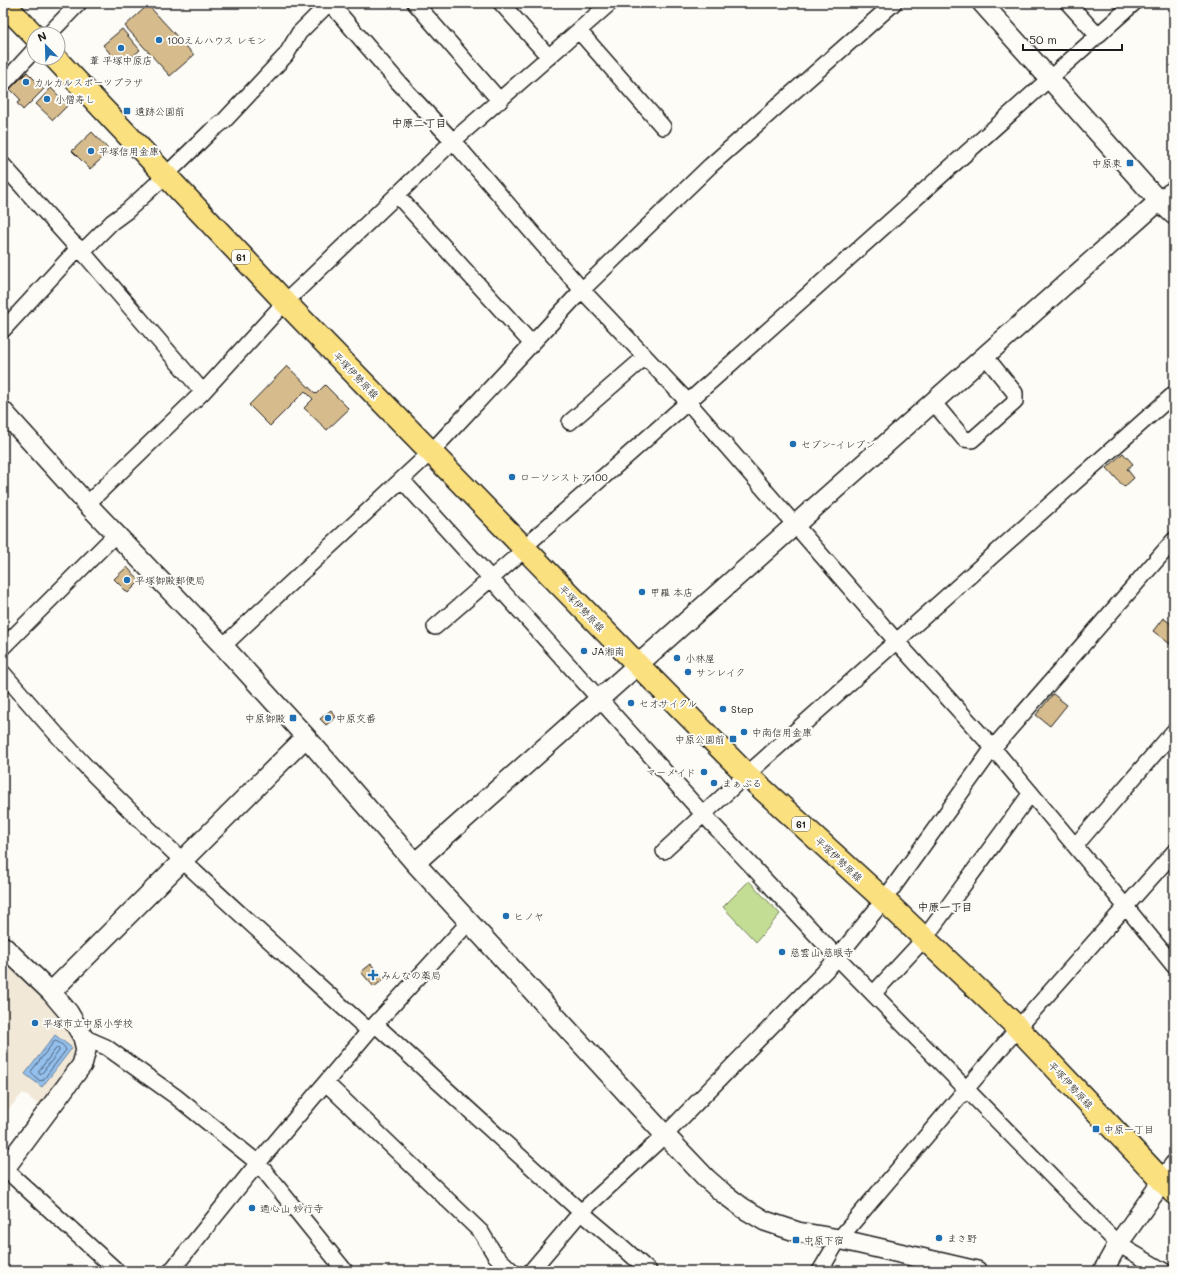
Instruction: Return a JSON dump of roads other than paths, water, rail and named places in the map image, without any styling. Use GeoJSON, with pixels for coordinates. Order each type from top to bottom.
{"type":"FeatureCollection","features":[{"type":"Feature","properties":{"kind":"main road"},"geometry":{"type":"LineString","coordinates":[[3,3],[26,27]]}},
{"type":"Feature","properties":{"kind":"main road","name":"平塚伊勢原線"},"geometry":{"type":"LineString","coordinates":[[63,66],[285,302],[524,549],[747,775],[924,938],[1018,1028],[1170,1180]]}},
{"type":"Feature","properties":{"kind":"street"},"geometry":{"type":"LineString","coordinates":[[57,26],[79,3]]}},
{"type":"Feature","properties":{"kind":"street"},"geometry":{"type":"LineString","coordinates":[[3,330],[73,254],[88,246],[112,222],[127,212],[229,115],[286,55],[299,34],[329,3],[399,83],[453,141],[582,290],[688,402],[896,642],[993,748],[1174,966]]}},
{"type":"Feature","properties":{"kind":"street"},"geometry":{"type":"LineString","coordinates":[[415,3],[500,101]]}},
{"type":"Feature","properties":{"kind":"street"},"geometry":{"type":"LineString","coordinates":[[501,3],[549,57]]}},
{"type":"Feature","properties":{"kind":"street"},"geometry":{"type":"LineString","coordinates":[[87,504],[203,392],[285,302],[453,141],[610,3]]}},
{"type":"Feature","properties":{"kind":"street"},"geometry":{"type":"LineString","coordinates":[[223,646],[431,452],[582,290],[710,166],[894,3]]}},
{"type":"Feature","properties":{"kind":"street"},"geometry":{"type":"LineString","coordinates":[[982,3],[1049,79],[1166,196],[1174,215]]}},
{"type":"Feature","properties":{"kind":"street"},"geometry":{"type":"LineString","coordinates":[[1068,3],[1098,36]]}},
{"type":"Feature","properties":{"kind":"street"},"geometry":{"type":"LineString","coordinates":[[435,627],[491,579],[1098,36],[1126,6]]}},
{"type":"Feature","properties":{"kind":"street"},"geometry":{"type":"LineString","coordinates":[[579,31],[663,128]]}},
{"type":"Feature","properties":{"kind":"street"},"geometry":{"type":"LineString","coordinates":[[3,84],[26,59]]}},
{"type":"Feature","properties":{"kind":"street"},"geometry":{"type":"LineString","coordinates":[[3,165],[71,241],[81,250],[203,392]]}},
{"type":"Feature","properties":{"kind":"street"},"geometry":{"type":"LineString","coordinates":[[397,195],[532,344]]}},
{"type":"Feature","properties":{"kind":"street"},"geometry":{"type":"LineString","coordinates":[[415,863],[1166,196]]}},
{"type":"Feature","properties":{"kind":"street"},"geometry":{"type":"LineString","coordinates":[[570,422],[645,356]]}},
{"type":"Feature","properties":{"kind":"street"},"geometry":{"type":"LineString","coordinates":[[933,402],[964,439],[972,440],[1015,402],[1015,392],[985,356]]}},
{"type":"Feature","properties":{"kind":"street"},"geometry":{"type":"LineString","coordinates":[[664,851],[703,814],[1174,394]]}},
{"type":"Feature","properties":{"kind":"street"},"geometry":{"type":"LineString","coordinates":[[3,411],[115,535],[223,646],[306,737],[415,863],[707,1179],[743,1208],[765,1221],[798,1232],[839,1239],[977,1271]]}},
{"type":"Feature","properties":{"kind":"street"},"geometry":{"type":"LineString","coordinates":[[402,480],[703,814],[837,957],[1118,1244],[1164,1271]]}},
{"type":"Feature","properties":{"kind":"street"},"geometry":{"type":"LineString","coordinates":[[3,647],[115,535]]}},
{"type":"Feature","properties":{"kind":"street"},"geometry":{"type":"LineString","coordinates":[[531,1271],[581,1212],[665,1135],[832,964],[884,900],[993,748],[1174,540]]}},
{"type":"Feature","properties":{"kind":"street"},"geometry":{"type":"LineString","coordinates":[[3,673],[48,725],[96,776],[183,860],[649,1271]]}},
{"type":"Feature","properties":{"kind":"street"},"geometry":{"type":"LineString","coordinates":[[1075,846],[1174,731]]}},
{"type":"Feature","properties":{"kind":"street"},"geometry":{"type":"LineString","coordinates":[[51,992],[306,737]]}},
{"type":"Feature","properties":{"kind":"street"},"geometry":{"type":"LineString","coordinates":[[873,994],[924,938],[1031,793]]}},
{"type":"Feature","properties":{"kind":"street"},"geometry":{"type":"LineString","coordinates":[[820,1271],[839,1239],[1018,1028],[1174,852]]}},
{"type":"Feature","properties":{"kind":"street"},"geometry":{"type":"LineString","coordinates":[[171,1271],[258,1163],[326,1083],[373,1028],[469,922]]}},
{"type":"Feature","properties":{"kind":"street"},"geometry":{"type":"LineString","coordinates":[[3,946],[51,992],[68,1012],[83,1037],[86,1050],[82,1065],[4,1170],[117,1271]]}},
{"type":"Feature","properties":{"kind":"street"},"geometry":{"type":"LineString","coordinates":[[83,1037],[106,1047],[168,1091],[258,1163],[345,1271]]}},
{"type":"Feature","properties":{"kind":"street"},"geometry":{"type":"LineString","coordinates":[[326,1083],[481,1232],[495,1255],[512,1271]]}},
{"type":"Feature","properties":{"kind":"street"},"geometry":{"type":"LineString","coordinates":[[1103,1271],[1118,1244],[1170,1180]]}},
{"type":"Feature","properties":{"kind":"water"},"geometry":{"type":"Polygon","coordinates":[[[55,1035],[72,1048],[42,1087],[25,1074],[55,1035]]]}},
{"type":"Feature","properties":{"kind":"place","name":"100えんハウス レモン"},"geometry":{"type":"Point","coordinates":[159,40]}},
{"type":"Feature","properties":{"kind":"place","name":"葦 平塚中原店"},"geometry":{"type":"Point","coordinates":[121,48]}},
{"type":"Feature","properties":{"kind":"place","name":"カルカルスポーツプラザ"},"geometry":{"type":"Point","coordinates":[26,82]}},
{"type":"Feature","properties":{"kind":"place","name":"小僧寿し"},"geometry":{"type":"Point","coordinates":[47,99]}},
{"type":"Feature","properties":{"kind":"place","name":"遺跡公園前"},"geometry":{"type":"Point","coordinates":[127,111]}},
{"type":"Feature","properties":{"kind":"place","name":"平塚信用金庫"},"geometry":{"type":"Point","coordinates":[91,151]}},
{"type":"Feature","properties":{"kind":"place","name":"中原東"},"geometry":{"type":"Point","coordinates":[1130,163]}},
{"type":"Feature","properties":{"kind":"place","name":"セブン-イレブン"},"geometry":{"type":"Point","coordinates":[793,444]}},
{"type":"Feature","properties":{"kind":"place","name":"ローソンストア100"},"geometry":{"type":"Point","coordinates":[512,477]}},
{"type":"Feature","properties":{"kind":"place","name":"平塚御殿郵便局"},"geometry":{"type":"Point","coordinates":[127,580]}},
{"type":"Feature","properties":{"kind":"place","name":"甲羅 本店"},"geometry":{"type":"Point","coordinates":[642,592]}},
{"type":"Feature","properties":{"kind":"place","name":"JA湘南"},"geometry":{"type":"Point","coordinates":[584,651]}},
{"type":"Feature","properties":{"kind":"place","name":"小林屋"},"geometry":{"type":"Point","coordinates":[677,658]}},
{"type":"Feature","properties":{"kind":"place","name":"サンレイク"},"geometry":{"type":"Point","coordinates":[688,672]}},
{"type":"Feature","properties":{"kind":"place","name":"セオサイクル"},"geometry":{"type":"Point","coordinates":[631,703]}},
{"type":"Feature","properties":{"kind":"place","name":"Step"},"geometry":{"type":"Point","coordinates":[723,709]}},
{"type":"Feature","properties":{"kind":"place","name":"中原御殿"},"geometry":{"type":"Point","coordinates":[293,718]}},
{"type":"Feature","properties":{"kind":"place","name":"中原交番"},"geometry":{"type":"Point","coordinates":[328,718]}},
{"type":"Feature","properties":{"kind":"place","name":"中南信用金庫"},"geometry":{"type":"Point","coordinates":[744,732]}},
{"type":"Feature","properties":{"kind":"place","name":"中原公園前"},"geometry":{"type":"Point","coordinates":[733,739]}},
{"type":"Feature","properties":{"kind":"place","name":"マーメイド"},"geometry":{"type":"Point","coordinates":[704,772]}},
{"type":"Feature","properties":{"kind":"place","name":"まぁぶる"},"geometry":{"type":"Point","coordinates":[714,783]}},
{"type":"Feature","properties":{"kind":"place","name":"ヒノヤ"},"geometry":{"type":"Point","coordinates":[506,916]}},
{"type":"Feature","properties":{"kind":"place","name":"慈雲山 慈眼寺"},"geometry":{"type":"Point","coordinates":[782,952]}},
{"type":"Feature","properties":{"kind":"place","name":"みんなの薬局"},"geometry":{"type":"Point","coordinates":[373,975]}},
{"type":"Feature","properties":{"kind":"place","name":"平塚市立中原小学校"},"geometry":{"type":"Point","coordinates":[35,1023]}},
{"type":"Feature","properties":{"kind":"place","name":"中原一丁目"},"geometry":{"type":"Point","coordinates":[1096,1129]}},
{"type":"Feature","properties":{"kind":"place","name":"通心山 妙行寺"},"geometry":{"type":"Point","coordinates":[252,1208]}},
{"type":"Feature","properties":{"kind":"place","name":"まき野"},"geometry":{"type":"Point","coordinates":[939,1238]}},
{"type":"Feature","properties":{"kind":"place","name":"中原下宿"},"geometry":{"type":"Point","coordinates":[796,1240]}},
{"type":"Feature","properties":{"kind":"district","name":"中原二丁目"},"geometry":{"type":"Point","coordinates":[419,122]}},
{"type":"Feature","properties":{"kind":"district","name":"中原一丁目"},"geometry":{"type":"Point","coordinates":[945,906]}}]}
